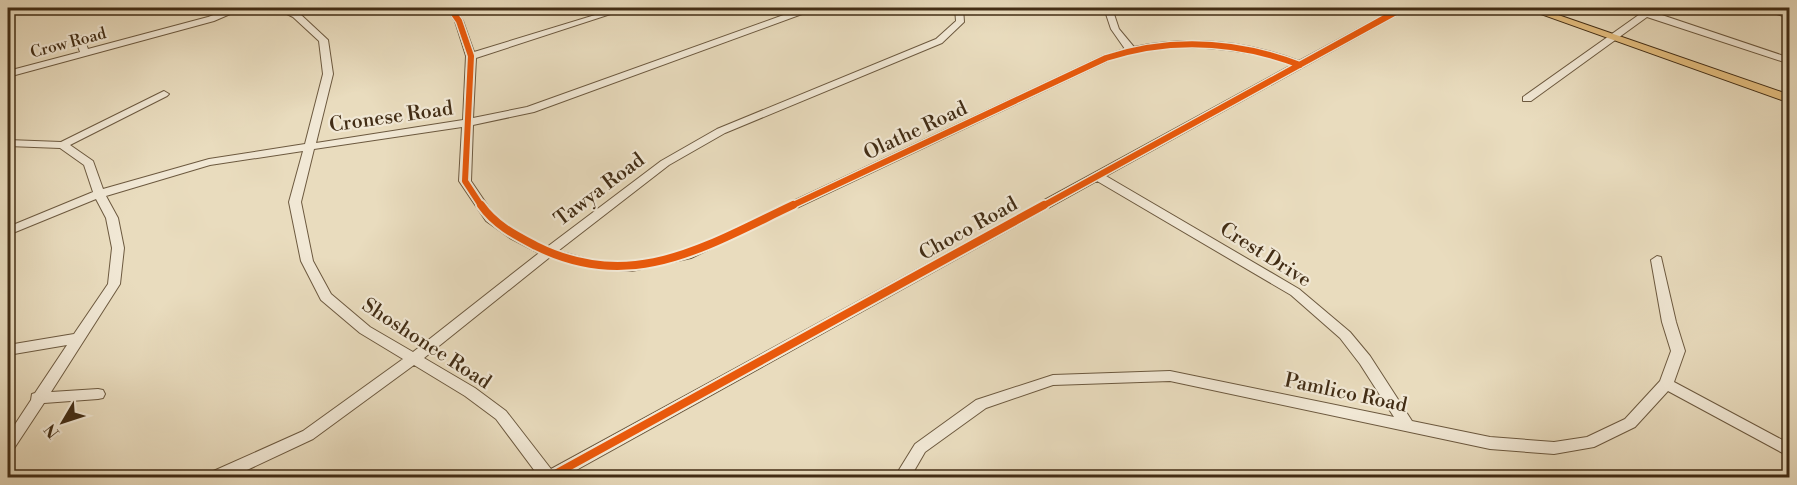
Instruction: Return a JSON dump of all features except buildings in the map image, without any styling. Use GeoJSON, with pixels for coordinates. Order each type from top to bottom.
{"type":"FeatureCollection","features":[{"type":"Feature","properties":{"kind":"main road"},"geometry":{"type":"LineString","coordinates":[[1529,8],[1790,99]]}},
{"type":"Feature","properties":{"kind":"street","name":"Crow Road"},"geometry":{"type":"LineString","coordinates":[[8,74],[211,19],[240,8]]}},
{"type":"Feature","properties":{"kind":"street","name":"Shoshonee Road"},"geometry":{"type":"LineString","coordinates":[[279,8],[296,15],[323,40],[328,74],[312,146],[295,202],[307,261],[326,297],[365,330],[470,392],[501,415],[548,477]]}},
{"type":"Feature","properties":{"kind":"street"},"geometry":{"type":"LineString","coordinates":[[450,8],[459,21],[471,56],[625,8]]}},
{"type":"Feature","properties":{"kind":"street"},"geometry":{"type":"LineString","coordinates":[[595,8],[605,14]]}},
{"type":"Feature","properties":{"kind":"street","name":"Cronese Road"},"geometry":{"type":"LineString","coordinates":[[8,231],[99,194],[209,162],[466,123],[530,110],[810,8]]}},
{"type":"Feature","properties":{"kind":"street","name":"Tawya Road"},"geometry":{"type":"LineString","coordinates":[[214,477],[308,435],[413,359],[665,163],[721,131],[939,41],[960,22],[959,8]]}},
{"type":"Feature","properties":{"kind":"street"},"geometry":{"type":"LineString","coordinates":[[1108,8],[1115,29],[1131,50]]}},
{"type":"Feature","properties":{"kind":"street"},"geometry":{"type":"LineString","coordinates":[[1376,8],[1398,10]]}},
{"type":"Feature","properties":{"kind":"street"},"geometry":{"type":"LineString","coordinates":[[1629,8],[1790,61]]}},
{"type":"Feature","properties":{"kind":"street"},"geometry":{"type":"LineString","coordinates":[[1760,8],[1790,16]]}},
{"type":"Feature","properties":{"kind":"street","name":"Choco Road"},"geometry":{"type":"LineString","coordinates":[[548,477],[1398,10]]}},
{"type":"Feature","properties":{"kind":"street"},"geometry":{"type":"LineString","coordinates":[[1527,99],[1647,14]]}},
{"type":"Feature","properties":{"kind":"street"},"geometry":{"type":"LineString","coordinates":[[80,38],[86,53]]}},
{"type":"Feature","properties":{"kind":"street","name":"Olathe Road"},"geometry":{"type":"LineString","coordinates":[[471,56],[465,181],[490,218],[514,235],[548,252],[577,261],[614,268],[649,265],[687,255],[1095,63],[1131,50],[1175,45],[1239,47],[1269,52],[1300,65]]}},
{"type":"Feature","properties":{"kind":"street"},"geometry":{"type":"LineString","coordinates":[[8,143],[63,145],[164,94]]}},
{"type":"Feature","properties":{"kind":"street"},"geometry":{"type":"LineString","coordinates":[[8,446],[37,398],[114,284],[118,248],[112,218],[99,194],[88,163],[63,145]]}},
{"type":"Feature","properties":{"kind":"street","name":"Crest Drive"},"geometry":{"type":"LineString","coordinates":[[1097,176],[1296,292],[1345,334],[1365,360],[1407,425]]}},
{"type":"Feature","properties":{"kind":"street","name":"Pamlico Road"},"geometry":{"type":"LineString","coordinates":[[901,477],[920,448],[981,404],[1053,380],[1170,376],[1490,443],[1554,448],[1589,443],[1630,423],[1666,384],[1677,351],[1657,260]]}},
{"type":"Feature","properties":{"kind":"street"},"geometry":{"type":"LineString","coordinates":[[8,350],[78,338]]}},
{"type":"Feature","properties":{"kind":"street"},"geometry":{"type":"LineString","coordinates":[[1666,384],[1790,451]]}},
{"type":"Feature","properties":{"kind":"street"},"geometry":{"type":"LineString","coordinates":[[37,398],[98,394]]}},
{"type":"Feature","properties":{"kind":"cycle path"},"geometry":{"type":"LineString","coordinates":[[450,8],[459,21],[471,56],[465,181],[490,218],[514,235],[548,252],[595,265],[632,267],[687,255],[1106,58],[1128,51],[1177,44],[1229,46],[1254,50],[1300,65]]}},
{"type":"Feature","properties":{"kind":"cycle path"},"geometry":{"type":"LineString","coordinates":[[548,478],[1403,8]]}}]}
